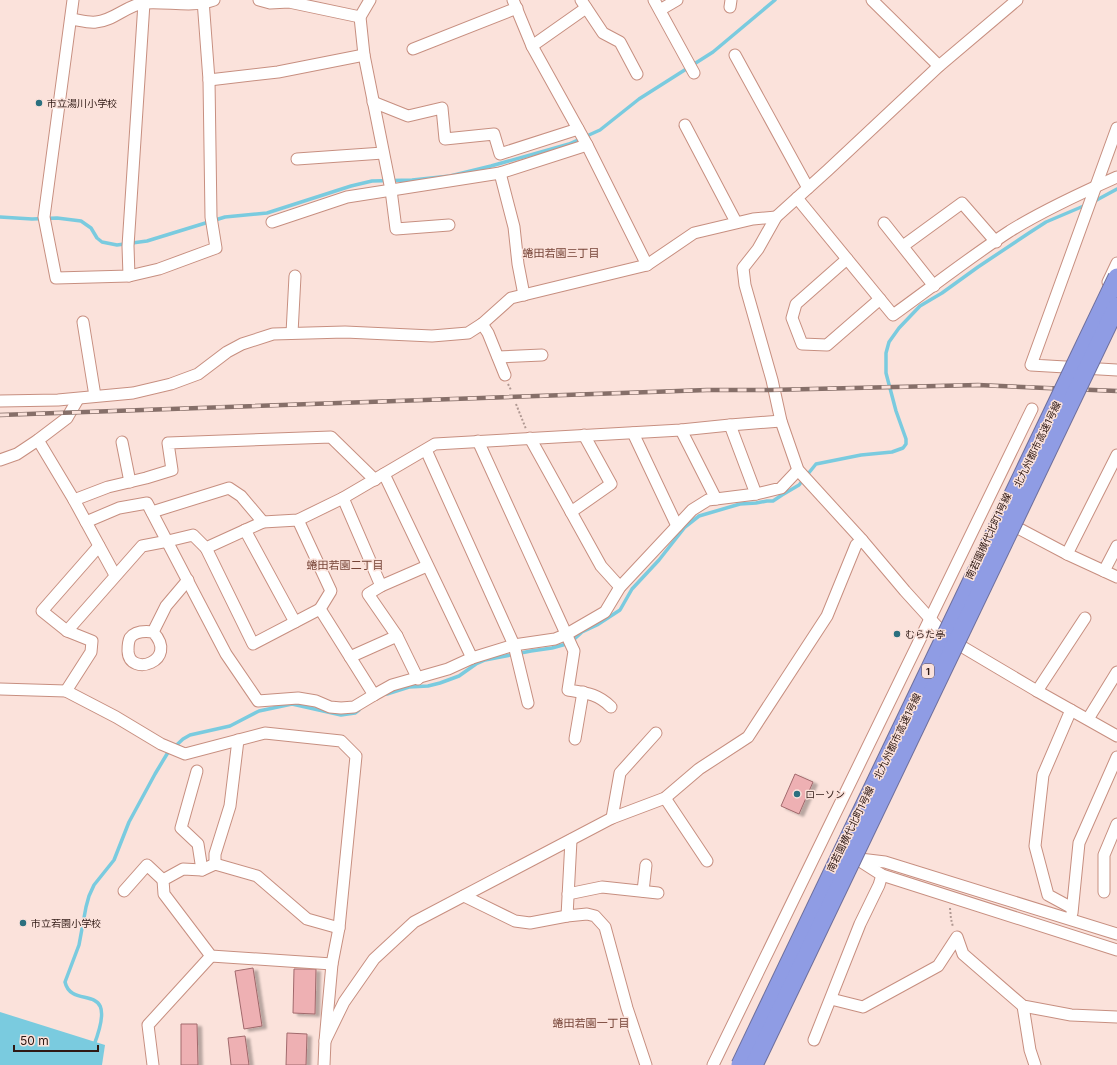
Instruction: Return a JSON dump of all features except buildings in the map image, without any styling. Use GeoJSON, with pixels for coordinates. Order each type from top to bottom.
{"type":"FeatureCollection","features":[{"type":"Feature","properties":{"kind":"highway","name":"北九州都市高速1号線"},"geometry":{"type":"LineString","coordinates":[[738,1065],[1117,277]]}},
{"type":"Feature","properties":{"kind":"highway","name":"北九州都市高速1号線"},"geometry":{"type":"LineString","coordinates":[[754,1065],[1117,306]]}},
{"type":"Feature","properties":{"kind":"street"},"geometry":{"type":"LineString","coordinates":[[72,19],[96,22],[112,17],[131,3],[207,1],[211,217],[216,248],[159,269],[129,276],[56,278],[44,217],[72,19],[73,0]]}},
{"type":"Feature","properties":{"kind":"street"},"geometry":{"type":"LineString","coordinates":[[259,0],[270,3],[289,2],[360,17]]}},
{"type":"Feature","properties":{"kind":"street"},"geometry":{"type":"LineString","coordinates":[[370,0],[360,17],[364,55],[391,190],[396,229],[449,225]]}},
{"type":"Feature","properties":{"kind":"street"},"geometry":{"type":"LineString","coordinates":[[654,0],[694,73]]}},
{"type":"Feature","properties":{"kind":"street"},"geometry":{"type":"LineString","coordinates":[[660,10],[677,0]]}},
{"type":"Feature","properties":{"kind":"street"},"geometry":{"type":"LineString","coordinates":[[872,0],[939,66]]}},
{"type":"Feature","properties":{"kind":"street"},"geometry":{"type":"LineString","coordinates":[[1017,0],[939,66],[776,217],[758,249],[743,268],[745,285],[772,380],[781,421],[798,470],[862,540],[944,634],[960,646],[1117,736]]}},
{"type":"Feature","properties":{"kind":"street"},"geometry":{"type":"LineString","coordinates":[[129,276],[128,246],[144,3]]}},
{"type":"Feature","properties":{"kind":"street"},"geometry":{"type":"LineString","coordinates":[[413,49],[515,4],[532,46],[587,145],[647,265]]}},
{"type":"Feature","properties":{"kind":"street"},"geometry":{"type":"LineString","coordinates":[[532,46],[584,4],[603,33],[620,42],[636,74]]}},
{"type":"Feature","properties":{"kind":"street"},"geometry":{"type":"LineString","coordinates":[[209,80],[278,72],[364,55]]}},
{"type":"Feature","properties":{"kind":"street"},"geometry":{"type":"LineString","coordinates":[[735,55],[808,188]]}},
{"type":"Feature","properties":{"kind":"street"},"geometry":{"type":"LineString","coordinates":[[373,102],[408,116],[442,108],[445,139],[494,134],[500,154],[578,129]]}},
{"type":"Feature","properties":{"kind":"street"},"geometry":{"type":"LineString","coordinates":[[685,124],[736,222]]}},
{"type":"Feature","properties":{"kind":"street"},"geometry":{"type":"LineString","coordinates":[[1117,128],[1031,365],[1117,370]]}},
{"type":"Feature","properties":{"kind":"street"},"geometry":{"type":"LineString","coordinates":[[272,222],[347,197],[459,181],[500,173],[587,145]]}},
{"type":"Feature","properties":{"kind":"street"},"geometry":{"type":"LineString","coordinates":[[297,159],[384,153]]}},
{"type":"Feature","properties":{"kind":"street"},"geometry":{"type":"LineString","coordinates":[[500,173],[514,227],[524,295]]}},
{"type":"Feature","properties":{"kind":"street"},"geometry":{"type":"LineString","coordinates":[[797,198],[893,315],[1011,231],[1095,186],[1117,177]]}},
{"type":"Feature","properties":{"kind":"street"},"geometry":{"type":"LineString","coordinates":[[903,246],[962,203],[996,242]]}},
{"type":"Feature","properties":{"kind":"street"},"geometry":{"type":"LineString","coordinates":[[0,401],[78,399],[133,393],[171,384],[198,374],[227,352],[242,344],[273,334],[292,332],[345,332],[432,336],[468,333],[482,324],[511,298],[647,265],[694,233],[753,218],[776,217]]}},
{"type":"Feature","properties":{"kind":"street"},"geometry":{"type":"LineString","coordinates":[[884,223],[934,286]]}},
{"type":"Feature","properties":{"kind":"street"},"geometry":{"type":"LineString","coordinates":[[847,259],[796,304],[792,318],[802,344],[827,345],[880,299]]}},
{"type":"Feature","properties":{"kind":"street"},"geometry":{"type":"LineString","coordinates":[[1088,322],[1117,262]]}},
{"type":"Feature","properties":{"kind":"street"},"geometry":{"type":"LineString","coordinates":[[292,332],[295,276]]}},
{"type":"Feature","properties":{"kind":"street"},"geometry":{"type":"LineString","coordinates":[[83,322],[95,396]]}},
{"type":"Feature","properties":{"kind":"street"},"geometry":{"type":"LineString","coordinates":[[482,324],[488,333],[505,375]]}},
{"type":"Feature","properties":{"kind":"street"},"geometry":{"type":"LineString","coordinates":[[498,357],[542,355]]}},
{"type":"Feature","properties":{"kind":"street"},"geometry":{"type":"LineString","coordinates":[[0,460],[17,454],[67,418],[78,399]]}},
{"type":"Feature","properties":{"kind":"street"},"geometry":{"type":"LineString","coordinates":[[713,1065],[1032,409]]}},
{"type":"Feature","properties":{"kind":"street"},"geometry":{"type":"LineString","coordinates":[[206,548],[263,522],[298,520],[343,498],[435,444],[681,430],[781,421]]}},
{"type":"Feature","properties":{"kind":"street"},"geometry":{"type":"LineString","coordinates":[[730,425],[756,494]]}},
{"type":"Feature","properties":{"kind":"street"},"geometry":{"type":"LineString","coordinates":[[681,430],[716,499]]}},
{"type":"Feature","properties":{"kind":"street"},"geometry":{"type":"LineString","coordinates":[[633,433],[677,526]]}},
{"type":"Feature","properties":{"kind":"street"},"geometry":{"type":"LineString","coordinates":[[571,512],[611,484],[584,435]]}},
{"type":"Feature","properties":{"kind":"street"},"geometry":{"type":"LineString","coordinates":[[74,500],[108,487],[172,470],[168,443],[331,437],[380,477],[427,566],[472,658]]}},
{"type":"Feature","properties":{"kind":"street"},"geometry":{"type":"LineString","coordinates":[[530,438],[601,566],[620,587]]}},
{"type":"Feature","properties":{"kind":"street"},"geometry":{"type":"LineString","coordinates":[[38,440],[74,500],[115,576]]}},
{"type":"Feature","properties":{"kind":"street"},"geometry":{"type":"LineString","coordinates":[[478,441],[574,651],[568,690],[583,692],[602,698],[612,707]]}},
{"type":"Feature","properties":{"kind":"street","name":"南若園横代北町1号線"},"geometry":{"type":"LineString","coordinates":[[738,1065],[944,634],[1032,441]]}},
{"type":"Feature","properties":{"kind":"street"},"geometry":{"type":"LineString","coordinates":[[122,442],[130,482]]}},
{"type":"Feature","properties":{"kind":"street"},"geometry":{"type":"LineString","coordinates":[[426,450],[516,652],[528,703]]}},
{"type":"Feature","properties":{"kind":"street"},"geometry":{"type":"LineString","coordinates":[[1067,554],[1117,455]]}},
{"type":"Feature","properties":{"kind":"street","name":"南若園横代北町1号線"},"geometry":{"type":"LineString","coordinates":[[757,1065],[1047,465]]}},
{"type":"Feature","properties":{"kind":"street"},"geometry":{"type":"LineString","coordinates":[[86,522],[119,508],[147,503],[226,654],[258,702],[298,698],[316,701],[330,707],[341,708],[354,707],[392,686],[448,669],[472,658],[516,652],[555,639],[570,641],[604,612],[620,587],[692,510],[708,500],[756,494],[781,488],[798,470]]}},
{"type":"Feature","properties":{"kind":"street"},"geometry":{"type":"LineString","coordinates":[[152,512],[229,488],[241,496],[263,522]]}},
{"type":"Feature","properties":{"kind":"street"},"geometry":{"type":"LineString","coordinates":[[343,498],[381,586]]}},
{"type":"Feature","properties":{"kind":"street"},"geometry":{"type":"LineString","coordinates":[[68,631],[142,546],[193,535],[206,548],[253,644],[320,609],[331,591],[298,520]]}},
{"type":"Feature","properties":{"kind":"street"},"geometry":{"type":"LineString","coordinates":[[1016,527],[1067,554],[1117,577]]}},
{"type":"Feature","properties":{"kind":"street"},"geometry":{"type":"LineString","coordinates":[[245,530],[295,622]]}},
{"type":"Feature","properties":{"kind":"street"},"geometry":{"type":"LineString","coordinates":[[325,1040],[344,1002],[374,959],[414,922],[612,818],[665,798],[699,769],[748,737],[827,616],[856,545],[862,540]]}},
{"type":"Feature","properties":{"kind":"street"},"geometry":{"type":"LineString","coordinates":[[66,691],[91,652],[92,641],[68,631],[42,611],[99,546]]}},
{"type":"Feature","properties":{"kind":"street"},"geometry":{"type":"LineString","coordinates":[[1104,571],[1117,546]]}},
{"type":"Feature","properties":{"kind":"street"},"geometry":{"type":"LineString","coordinates":[[418,678],[397,636],[368,594],[381,586],[427,566]]}},
{"type":"Feature","properties":{"kind":"street"},"geometry":{"type":"LineString","coordinates":[[153,632],[166,606],[188,580]]}},
{"type":"Feature","properties":{"kind":"street"},"geometry":{"type":"LineString","coordinates":[[320,609],[374,695]]}},
{"type":"Feature","properties":{"kind":"street"},"geometry":{"type":"LineString","coordinates":[[1037,691],[1086,618]]}},
{"type":"Feature","properties":{"kind":"street"},"geometry":{"type":"LineString","coordinates":[[350,657],[397,636]]}},
{"type":"Feature","properties":{"kind":"street"},"geometry":{"type":"LineString","coordinates":[[1088,720],[1117,672]]}},
{"type":"Feature","properties":{"kind":"street"},"geometry":{"type":"LineString","coordinates":[[0,689],[66,691],[116,717],[161,744],[185,754],[265,733],[341,741],[356,756],[339,928],[332,964],[324,1065]]}},
{"type":"Feature","properties":{"kind":"street"},"geometry":{"type":"LineString","coordinates":[[575,739],[583,692]]}},
{"type":"Feature","properties":{"kind":"street"},"geometry":{"type":"LineString","coordinates":[[1071,710],[1043,775],[1035,846],[1048,895],[1072,908]]}},
{"type":"Feature","properties":{"kind":"street"},"geometry":{"type":"LineString","coordinates":[[612,818],[620,774],[656,733]]}},
{"type":"Feature","properties":{"kind":"street"},"geometry":{"type":"LineString","coordinates":[[214,864],[215,854],[230,806],[238,740]]}},
{"type":"Feature","properties":{"kind":"street"},"geometry":{"type":"LineString","coordinates":[[1071,920],[1079,842],[1117,757]]}},
{"type":"Feature","properties":{"kind":"street"},"geometry":{"type":"LineString","coordinates":[[198,771],[181,828],[198,844],[202,870]]}},
{"type":"Feature","properties":{"kind":"street"},"geometry":{"type":"LineString","coordinates":[[665,798],[707,861]]}},
{"type":"Feature","properties":{"kind":"street"},"geometry":{"type":"LineString","coordinates":[[1104,892],[1104,854],[1117,824]]}},
{"type":"Feature","properties":{"kind":"street"},"geometry":{"type":"LineString","coordinates":[[567,916],[571,840]]}},
{"type":"Feature","properties":{"kind":"street"},"geometry":{"type":"LineString","coordinates":[[838,853],[857,859],[886,862],[1117,934]]}},
{"type":"Feature","properties":{"kind":"street"},"geometry":{"type":"LineString","coordinates":[[857,859],[882,875],[1117,950]]}},
{"type":"Feature","properties":{"kind":"street"},"geometry":{"type":"LineString","coordinates":[[163,880],[183,869],[202,870],[214,864],[257,876],[307,919],[339,928]]}},
{"type":"Feature","properties":{"kind":"street"},"geometry":{"type":"LineString","coordinates":[[124,891],[147,865],[163,880],[164,894],[211,956],[332,964]]}},
{"type":"Feature","properties":{"kind":"street"},"geometry":{"type":"LineString","coordinates":[[643,891],[646,865]]}},
{"type":"Feature","properties":{"kind":"street"},"geometry":{"type":"LineString","coordinates":[[814,1040],[860,924],[879,885],[882,875]]}},
{"type":"Feature","properties":{"kind":"street"},"geometry":{"type":"LineString","coordinates":[[568,894],[602,888],[658,893]]}},
{"type":"Feature","properties":{"kind":"street"},"geometry":{"type":"LineString","coordinates":[[464,896],[515,921],[530,923],[567,916],[587,914],[595,916],[605,927],[627,1008],[646,1065]]}},
{"type":"Feature","properties":{"kind":"street"},"geometry":{"type":"LineString","coordinates":[[831,999],[863,1008],[938,966],[957,937]]}},
{"type":"Feature","properties":{"kind":"street"},"geometry":{"type":"LineString","coordinates":[[957,937],[963,954],[1023,1006],[1071,1015],[1117,1017]]}},
{"type":"Feature","properties":{"kind":"street"},"geometry":{"type":"LineString","coordinates":[[154,1065],[148,1025],[211,956]]}},
{"type":"Feature","properties":{"kind":"street"},"geometry":{"type":"LineString","coordinates":[[1023,1006],[1030,1050],[1035,1065]]}},
{"type":"Feature","properties":{"kind":"path"},"geometry":{"type":"LineString","coordinates":[[516,404],[530,438]]}},
{"type":"Feature","properties":{"kind":"path"},"geometry":{"type":"LineString","coordinates":[[948,896],[951,919],[957,937]]}},
{"type":"Feature","properties":{"kind":"water"},"geometry":{"type":"Polygon","coordinates":[[[0,1012],[105,1045],[102,1065],[0,1065],[0,1012]]]}},
{"type":"Feature","properties":{"kind":"waterway"},"geometry":{"type":"LineString","coordinates":[[0,217],[32,219],[57,218],[81,221],[91,228],[97,238],[102,242],[117,245],[147,241],[225,217],[267,213],[351,186],[372,181],[412,180],[450,176],[491,166],[569,144],[600,130],[639,99],[713,52],[775,0]]}},
{"type":"Feature","properties":{"kind":"waterway"},"geometry":{"type":"LineString","coordinates":[[1093,202],[1117,189]]}},
{"type":"Feature","properties":{"kind":"waterway"},"geometry":{"type":"LineString","coordinates":[[387,694],[409,687],[428,686],[440,683],[459,676],[476,664],[485,660],[552,648],[570,643],[582,632],[597,625],[620,610],[632,589],[659,560],[685,527],[699,516],[740,504],[773,501],[799,485],[816,464],[861,455],[892,452],[903,448],[906,444],[906,439],[896,411],[886,373],[886,353],[889,342],[899,328],[920,306],[942,293],[1029,233],[1046,222],[1086,205]]}},
{"type":"Feature","properties":{"kind":"waterway"},"geometry":{"type":"LineString","coordinates":[[94,1045],[101,1024],[101,1011],[98,1003],[92,999],[76,995],[69,991],[65,982],[79,945],[89,896],[94,885],[114,860],[129,822],[167,754],[183,739],[190,735],[230,726],[259,711],[292,704],[341,715],[355,713],[359,710]]}},
{"type":"Feature","properties":{"kind":"railway"},"geometry":{"type":"LineString","coordinates":[[0,415],[707,390],[978,385],[1117,391]]}},
{"type":"Feature","properties":{"kind":"place","name":"市立湯川小学校"},"geometry":{"type":"Point","coordinates":[39,103]}},
{"type":"Feature","properties":{"kind":"place","name":"むらた亭"},"geometry":{"type":"Point","coordinates":[897,634]}},
{"type":"Feature","properties":{"kind":"place","name":"ローソン"},"geometry":{"type":"Point","coordinates":[797,794]}},
{"type":"Feature","properties":{"kind":"place","name":"市立若園小学校"},"geometry":{"type":"Point","coordinates":[23,923]}},
{"type":"Feature","properties":{"kind":"district","name":"蜷田若園三丁目"},"geometry":{"type":"Point","coordinates":[561,253]}},
{"type":"Feature","properties":{"kind":"district","name":"蜷田若園二丁目"},"geometry":{"type":"Point","coordinates":[345,565]}},
{"type":"Feature","properties":{"kind":"district","name":"蜷田若園一丁目"},"geometry":{"type":"Point","coordinates":[591,1023]}}]}
